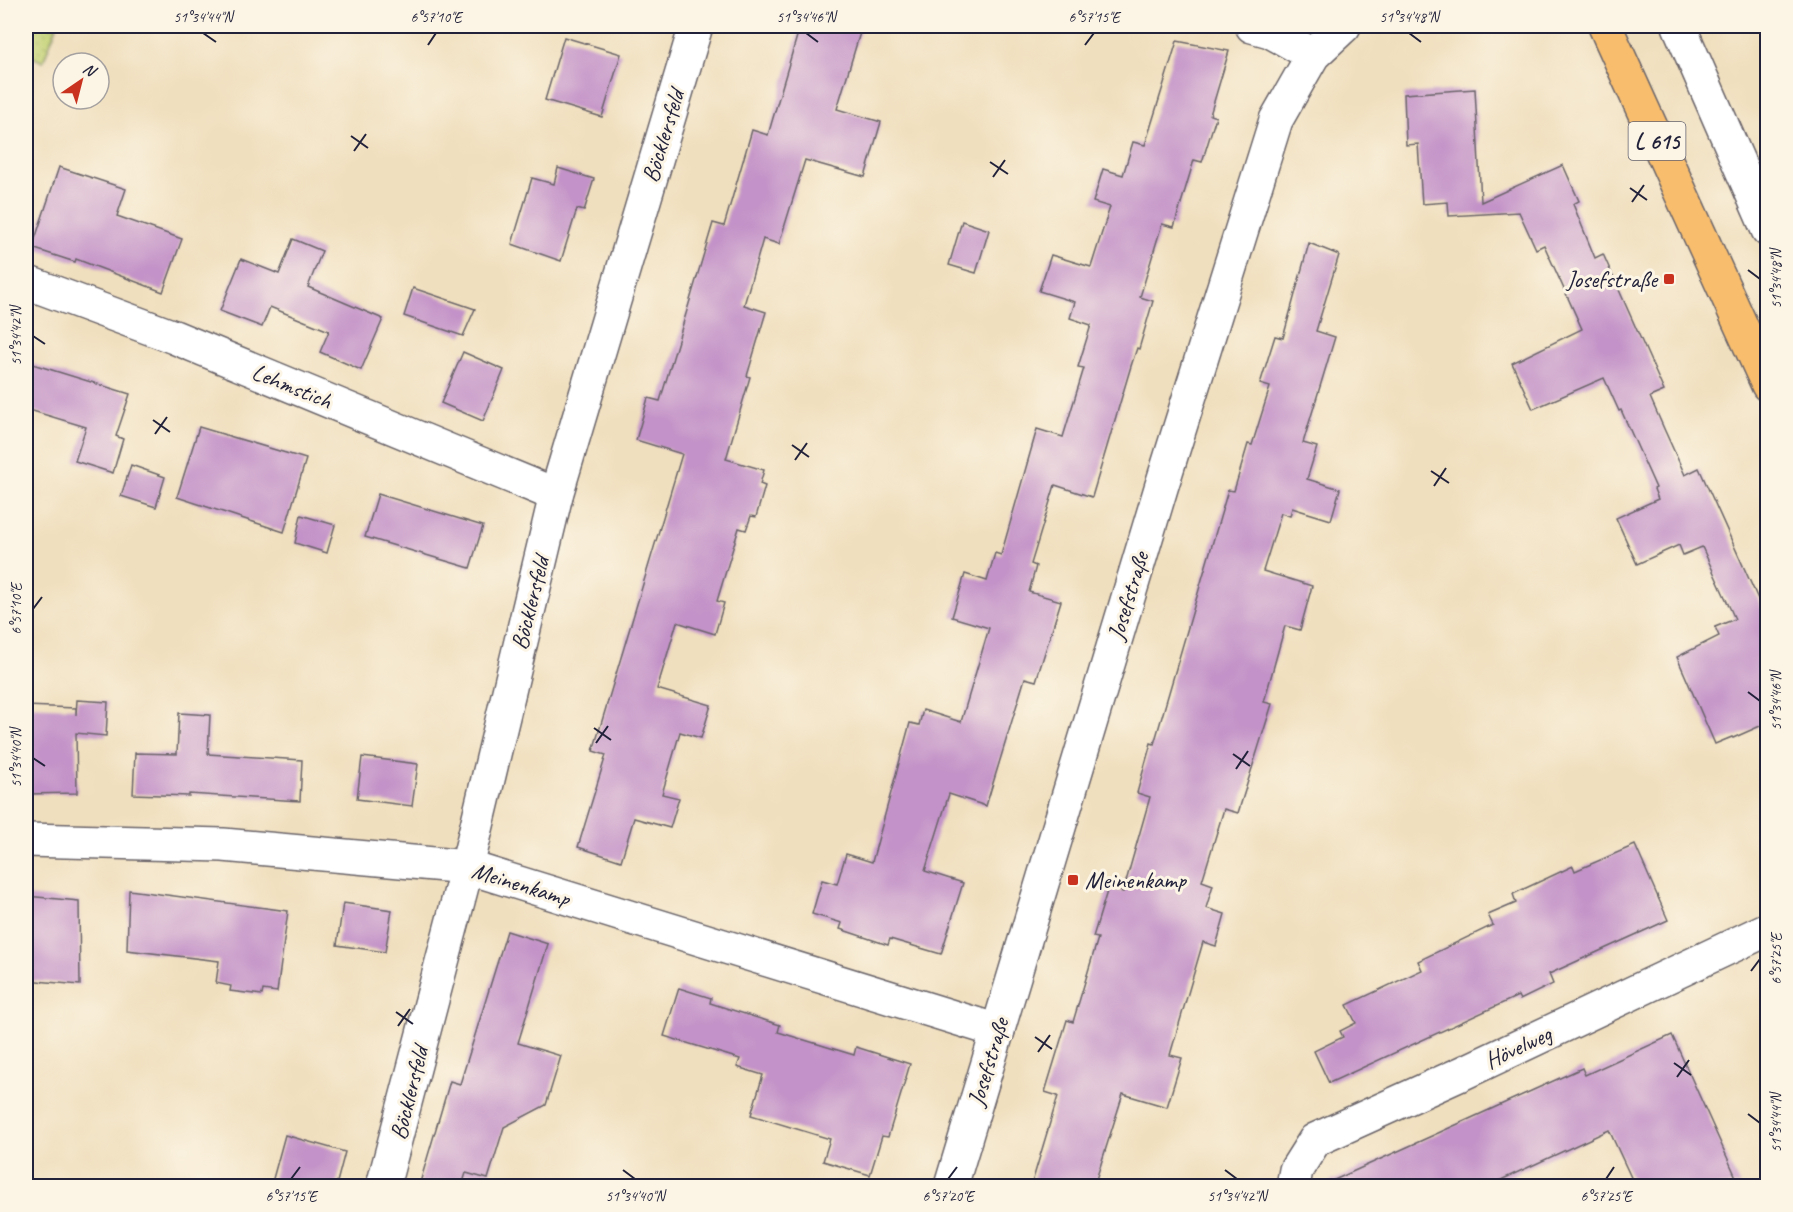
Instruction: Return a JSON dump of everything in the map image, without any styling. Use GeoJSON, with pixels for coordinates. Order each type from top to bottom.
{"type":"FeatureCollection","features":[{"type":"Feature","properties":{"kind":"main road","name":"L 615"},"geometry":{"type":"LineString","coordinates":[[1605,26],[1755,331],[1767,385]]}},
{"type":"Feature","properties":{"kind":"street","name":"Böcklersfeld"},"geometry":{"type":"LineString","coordinates":[[383,1186],[395,1148],[467,867],[556,495],[696,26]]}},
{"type":"Feature","properties":{"kind":"street"},"geometry":{"type":"LineString","coordinates":[[1252,26],[1270,31],[1313,55]]}},
{"type":"Feature","properties":{"kind":"street","name":"Josefstraße"},"geometry":{"type":"LineString","coordinates":[[951,1186],[1161,488],[1276,120],[1313,55],[1344,26]]}},
{"type":"Feature","properties":{"kind":"street"},"geometry":{"type":"LineString","coordinates":[[1679,26],[1767,230]]}},
{"type":"Feature","properties":{"kind":"street","name":"Lehmstich"},"geometry":{"type":"LineString","coordinates":[[26,282],[174,337],[556,495]]}},
{"type":"Feature","properties":{"kind":"street","name":"Meinenkamp"},"geometry":{"type":"LineString","coordinates":[[26,840],[223,845],[467,867],[998,1031]]}},
{"type":"Feature","properties":{"kind":"street","name":"Hövelweg"},"geometry":{"type":"LineString","coordinates":[[1293,1186],[1296,1170],[1316,1140],[1767,929]]}},
{"type":"Feature","properties":{"kind":"green space"},"geometry":{"type":"Polygon","coordinates":[[[26,26],[57,26],[43,62],[26,54],[26,26]]]}},
{"type":"Feature","properties":{"kind":"building"},"geometry":{"type":"Polygon","coordinates":[[[800,26],[862,26],[837,109],[881,122],[865,177],[805,160],[779,244],[763,239],[744,305],[766,312],[726,459],[764,470],[760,484],[765,486],[756,517],[751,516],[746,530],[739,528],[717,601],[724,603],[715,634],[677,622],[657,689],[711,705],[701,738],[680,732],[662,794],[679,798],[670,828],[634,818],[621,861],[578,847],[606,755],[593,751],[682,454],[636,440],[648,398],[660,401],[713,223],[724,226],[752,130],[768,135],[800,26]]]}},
{"type":"Feature","properties":{"kind":"building"},"geometry":{"type":"Polygon","coordinates":[[[564,37],[621,54],[602,117],[545,100],[564,37]]]}},
{"type":"Feature","properties":{"kind":"building"},"geometry":{"type":"Polygon","coordinates":[[[1177,41],[1229,51],[1210,115],[1216,117],[1202,162],[1194,160],[1174,227],[1162,224],[1140,297],[1153,301],[1092,497],[1055,485],[1031,564],[1036,566],[1029,592],[1061,601],[1036,681],[1025,678],[986,806],[949,794],[925,871],[963,883],[941,954],[890,939],[888,945],[840,929],[842,923],[812,914],[822,880],[837,884],[846,854],[872,862],[910,723],[919,725],[923,710],[961,722],[989,628],[952,617],[965,574],[987,581],[995,553],[1001,555],[1037,429],[1063,437],[1084,368],[1078,367],[1091,325],[1070,318],[1075,302],[1039,291],[1051,255],[1091,267],[1110,207],[1093,202],[1103,169],[1123,175],[1133,142],[1145,145],[1177,41]]]}},
{"type":"Feature","properties":{"kind":"building"},"geometry":{"type":"Polygon","coordinates":[[[1475,89],[1481,202],[1563,165],[1579,201],[1573,204],[1595,258],[1603,254],[1664,391],[1650,397],[1665,431],[1685,475],[1699,468],[1767,619],[1767,723],[1733,738],[1715,744],[1677,657],[1719,636],[1715,627],[1735,619],[1702,547],[1683,555],[1679,545],[1637,564],[1616,518],[1658,499],[1654,489],[1656,488],[1604,378],[1533,409],[1512,363],[1582,329],[1544,245],[1536,249],[1519,212],[1449,216],[1448,202],[1422,204],[1418,144],[1406,145],[1404,94],[1475,89]]]}},
{"type":"Feature","properties":{"kind":"building"},"geometry":{"type":"Polygon","coordinates":[[[59,167],[126,189],[117,216],[182,239],[163,292],[76,259],[75,262],[32,248],[59,167]]]}},
{"type":"Feature","properties":{"kind":"building"},"geometry":{"type":"Polygon","coordinates":[[[558,168],[594,179],[584,211],[577,209],[561,261],[512,244],[532,178],[554,184],[558,168]]]}},
{"type":"Feature","properties":{"kind":"building"},"geometry":{"type":"Polygon","coordinates":[[[962,221],[989,230],[976,273],[949,265],[962,221]]]}},
{"type":"Feature","properties":{"kind":"building"},"geometry":{"type":"Polygon","coordinates":[[[293,239],[322,251],[308,287],[383,319],[361,370],[320,352],[329,331],[270,307],[262,327],[220,311],[241,259],[279,274],[293,239]]]}},
{"type":"Feature","properties":{"kind":"building"},"geometry":{"type":"Polygon","coordinates":[[[1309,243],[1339,255],[1316,331],[1335,337],[1303,443],[1317,447],[1307,479],[1340,489],[1331,520],[1292,508],[1290,516],[1281,513],[1263,571],[1312,586],[1300,630],[1285,626],[1264,702],[1272,704],[1238,813],[1224,809],[1202,881],[1213,885],[1206,908],[1225,914],[1216,946],[1203,942],[1170,1055],[1182,1058],[1167,1107],[1123,1094],[1094,1186],[1031,1186],[1058,1096],[1045,1092],[1067,1020],[1073,1022],[1098,938],[1093,937],[1108,888],[1123,892],[1150,797],[1137,793],[1151,743],[1154,744],[1228,490],[1234,491],[1248,444],[1252,445],[1270,387],[1260,384],[1275,336],[1283,338],[1309,243]]]}},
{"type":"Feature","properties":{"kind":"building"},"geometry":{"type":"Polygon","coordinates":[[[413,288],[475,309],[463,336],[404,316],[413,288]]]}},
{"type":"Feature","properties":{"kind":"building"},"geometry":{"type":"Polygon","coordinates":[[[463,352],[504,370],[483,421],[441,403],[463,352]]]}},
{"type":"Feature","properties":{"kind":"building"},"geometry":{"type":"Polygon","coordinates":[[[26,362],[130,394],[116,436],[123,439],[113,473],[75,461],[86,427],[26,409],[26,362]]]}},
{"type":"Feature","properties":{"kind":"building"},"geometry":{"type":"Polygon","coordinates":[[[199,427],[306,459],[284,532],[177,497],[199,427]]]}},
{"type":"Feature","properties":{"kind":"building"},"geometry":{"type":"Polygon","coordinates":[[[131,465],[165,477],[156,507],[121,496],[131,465]]]}},
{"type":"Feature","properties":{"kind":"building"},"geometry":{"type":"Polygon","coordinates":[[[378,494],[483,526],[470,568],[365,537],[378,494]]]}},
{"type":"Feature","properties":{"kind":"building"},"geometry":{"type":"Polygon","coordinates":[[[301,515],[335,525],[327,553],[295,543],[301,515]]]}},
{"type":"Feature","properties":{"kind":"building"},"geometry":{"type":"Polygon","coordinates":[[[77,700],[108,702],[106,736],[76,733],[77,793],[26,794],[26,706],[76,708],[76,715],[77,700]]]}},
{"type":"Feature","properties":{"kind":"building"},"geometry":{"type":"Polygon","coordinates":[[[179,713],[210,715],[208,754],[302,760],[300,801],[189,794],[189,796],[133,794],[135,753],[177,754],[179,713]]]}},
{"type":"Feature","properties":{"kind":"building"},"geometry":{"type":"Polygon","coordinates":[[[362,757],[418,764],[412,806],[357,799],[362,757]]]}},
{"type":"Feature","properties":{"kind":"building"},"geometry":{"type":"Polygon","coordinates":[[[1635,845],[1668,920],[1549,974],[1553,984],[1520,1000],[1518,996],[1329,1083],[1314,1051],[1343,1037],[1340,1031],[1356,1023],[1347,1005],[1422,970],[1418,961],[1493,925],[1488,915],[1516,903],[1513,894],[1573,866],[1575,871],[1635,845]]]}},
{"type":"Feature","properties":{"kind":"building"},"geometry":{"type":"Polygon","coordinates":[[[129,890],[288,911],[277,992],[263,990],[262,995],[230,991],[231,986],[216,983],[219,961],[127,950],[129,890]]]}},
{"type":"Feature","properties":{"kind":"building"},"geometry":{"type":"Polygon","coordinates":[[[26,896],[79,901],[80,985],[26,980],[26,896]]]}},
{"type":"Feature","properties":{"kind":"building"},"geometry":{"type":"Polygon","coordinates":[[[343,903],[392,910],[385,952],[337,945],[343,903]]]}},
{"type":"Feature","properties":{"kind":"building"},"geometry":{"type":"Polygon","coordinates":[[[507,931],[548,944],[518,1043],[561,1056],[546,1105],[504,1127],[488,1179],[466,1173],[462,1186],[419,1186],[450,1081],[460,1084],[507,931]]]}},
{"type":"Feature","properties":{"kind":"building"},"geometry":{"type":"Polygon","coordinates":[[[679,988],[711,998],[710,1003],[780,1025],[778,1032],[854,1055],[856,1047],[910,1064],[888,1137],[882,1136],[870,1175],[823,1161],[830,1139],[751,1115],[763,1075],[737,1067],[740,1059],[664,1036],[679,988]]]}},
{"type":"Feature","properties":{"kind":"building"},"geometry":{"type":"Polygon","coordinates":[[[1672,1035],[1740,1186],[1635,1186],[1609,1130],[1488,1186],[1321,1186],[1582,1068],[1585,1075],[1672,1035]]]}},
{"type":"Feature","properties":{"kind":"building"},"geometry":{"type":"Polygon","coordinates":[[[285,1135],[345,1152],[336,1186],[271,1186],[285,1135]]]}},
{"type":"Feature","properties":{"kind":"place","name":"Josefstraße"},"geometry":{"type":"Point","coordinates":[1669,279]}},
{"type":"Feature","properties":{"kind":"place","name":"Meinenkamp"},"geometry":{"type":"Point","coordinates":[1073,880]}}]}
